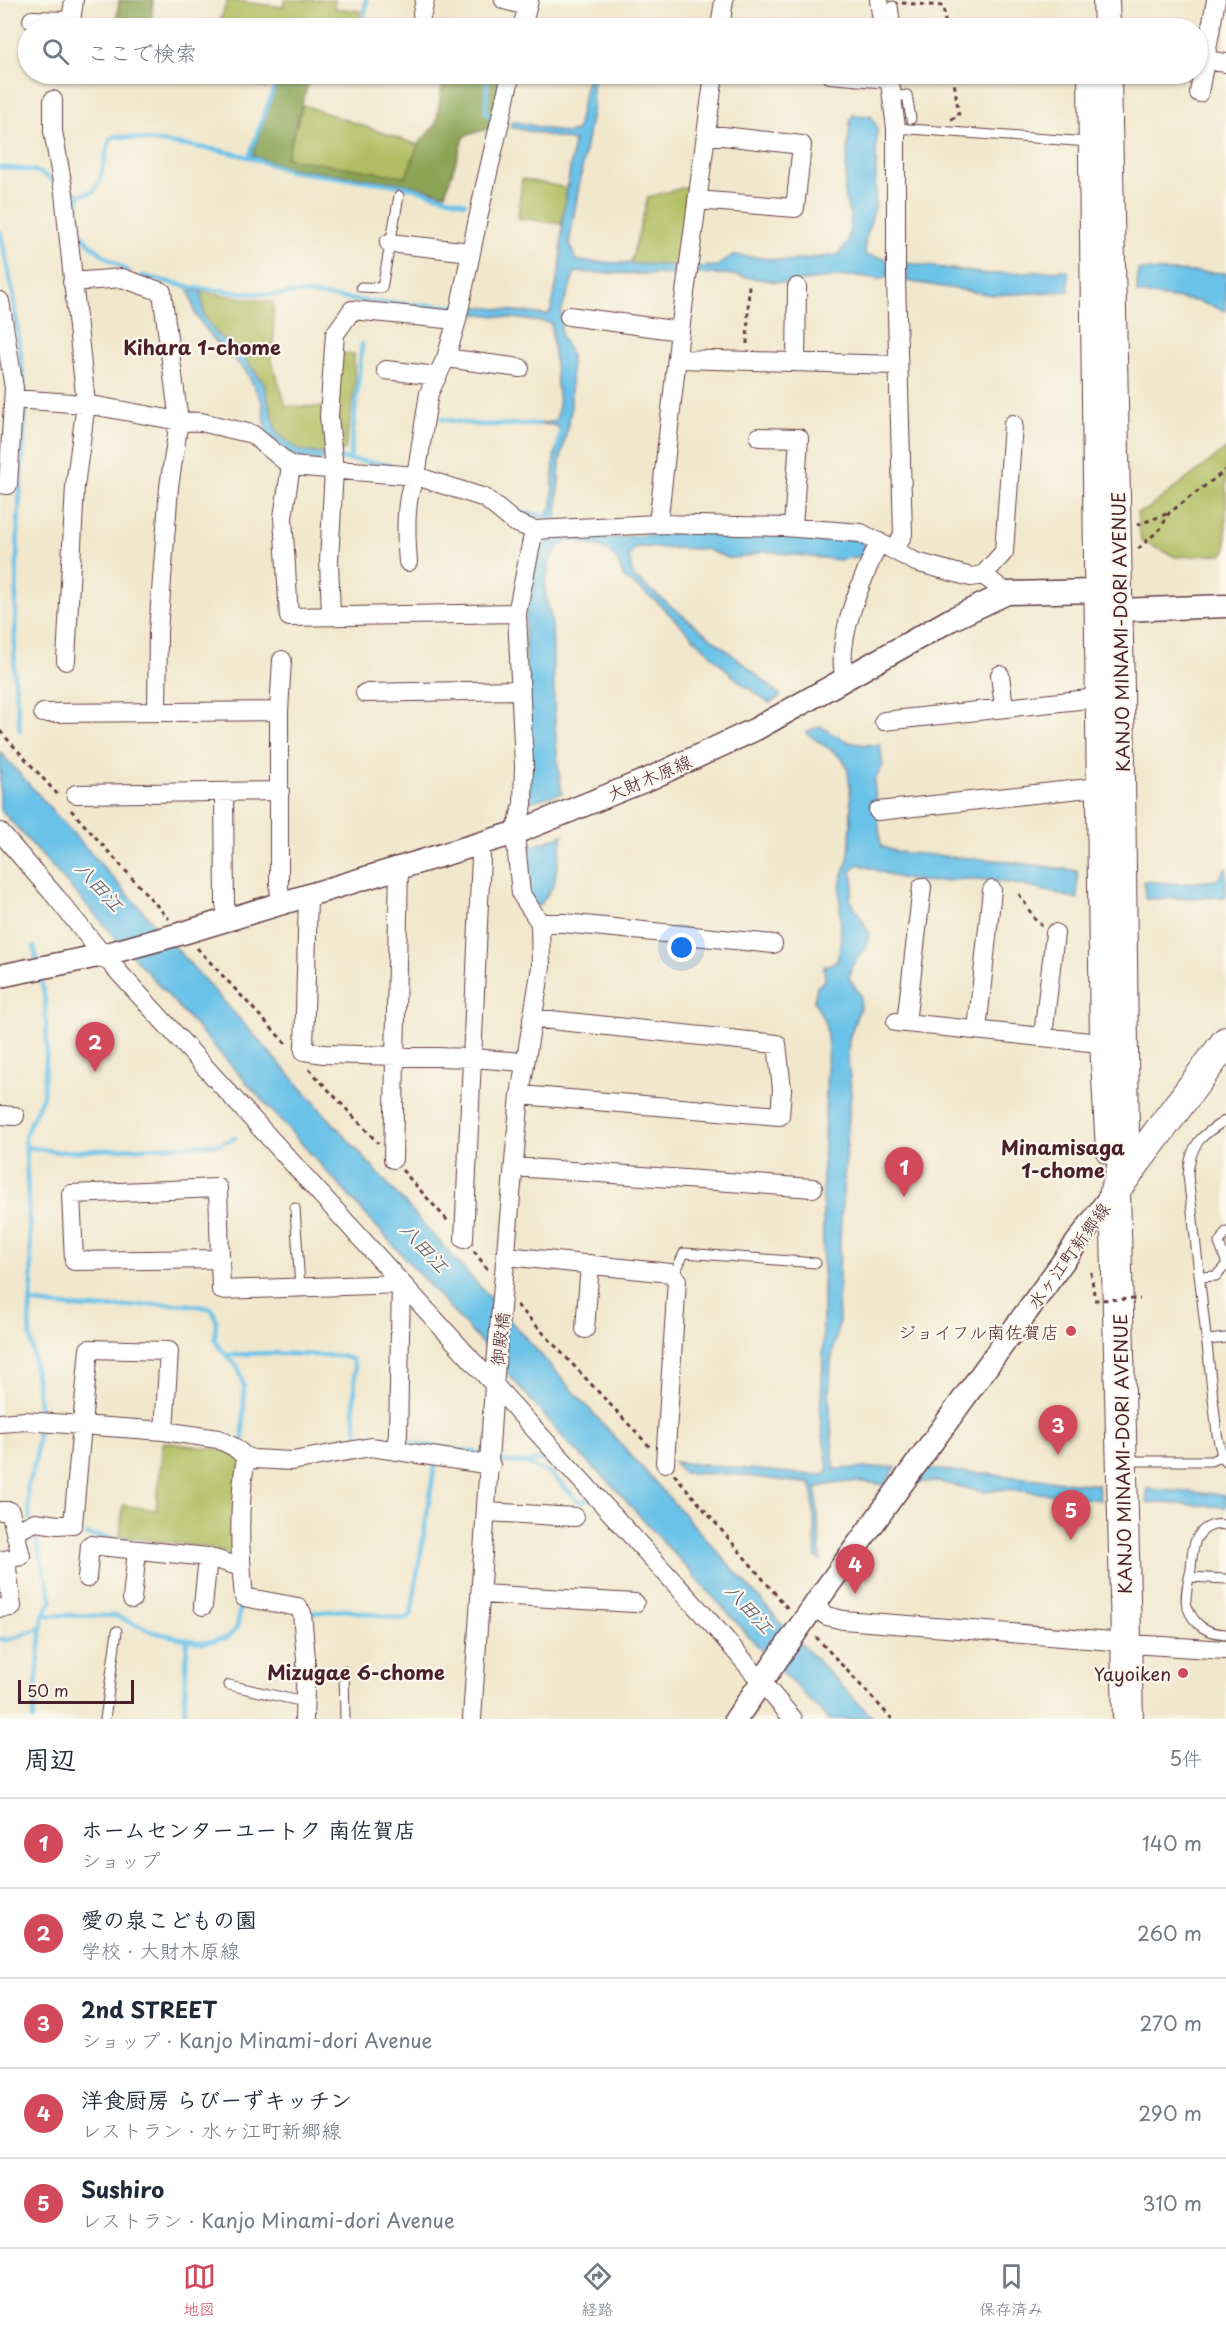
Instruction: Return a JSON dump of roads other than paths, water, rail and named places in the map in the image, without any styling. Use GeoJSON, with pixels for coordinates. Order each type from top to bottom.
{"type":"FeatureCollection","features":[{"type":"Feature","properties":{"kind":"highway"},"geometry":{"type":"LineString","coordinates":[[1115,1190],[1226,1042]]}},
{"type":"Feature","properties":{"kind":"highway","name":"KANJO MINAMI-DORI AVENUE"},"geometry":{"type":"LineString","coordinates":[[1115,1190],[1128,1719]]}},
{"type":"Feature","properties":{"kind":"main road"},"geometry":{"type":"LineString","coordinates":[[1091,0],[1091,18]]}},
{"type":"Feature","properties":{"kind":"main road"},"geometry":{"type":"LineString","coordinates":[[1106,0],[1107,18]]}},
{"type":"Feature","properties":{"kind":"main road","name":"KANJO MINAMI-DORI AVENUE"},"geometry":{"type":"LineString","coordinates":[[1091,84],[1098,787],[1113,1042]]}},
{"type":"Feature","properties":{"kind":"main road","name":"KANJO MINAMI-DORI AVENUE"},"geometry":{"type":"LineString","coordinates":[[1108,84],[1120,610],[1109,1160],[1115,1190]]}},
{"type":"Feature","properties":{"kind":"street"},"geometry":{"type":"LineString","coordinates":[[71,18],[74,0]]}},
{"type":"Feature","properties":{"kind":"street"},"geometry":{"type":"LineString","coordinates":[[504,0],[528,3],[524,18]]}},
{"type":"Feature","properties":{"kind":"street"},"geometry":{"type":"LineString","coordinates":[[721,18],[724,0]]}},
{"type":"Feature","properties":{"kind":"street"},"geometry":{"type":"LineString","coordinates":[[1208,44],[1216,0]]}},
{"type":"Feature","properties":{"kind":"street"},"geometry":{"type":"LineString","coordinates":[[884,18],[886,3]]}},
{"type":"Feature","properties":{"kind":"street"},"geometry":{"type":"LineString","coordinates":[[1208,60],[1226,63]]}},
{"type":"Feature","properties":{"kind":"street"},"geometry":{"type":"LineString","coordinates":[[408,562],[406,536],[411,484],[417,470],[429,393],[446,358],[459,311],[509,84]]}},
{"type":"Feature","properties":{"kind":"street"},"geometry":{"type":"LineString","coordinates":[[657,524],[713,84]]}},
{"type":"Feature","properties":{"kind":"street"},"geometry":{"type":"LineString","coordinates":[[845,678],[842,665],[853,603],[887,546],[903,534],[896,272],[903,124],[890,84]]}},
{"type":"Feature","properties":{"kind":"street"},"geometry":{"type":"LineString","coordinates":[[1199,93],[1201,84]]}},
{"type":"Feature","properties":{"kind":"street"},"geometry":{"type":"LineString","coordinates":[[53,100],[53,131],[62,184],[86,404],[75,486],[66,661]]}},
{"type":"Feature","properties":{"kind":"street"},"geometry":{"type":"LineString","coordinates":[[697,200],[795,208],[801,145],[706,134]]}},
{"type":"Feature","properties":{"kind":"street"},"geometry":{"type":"LineString","coordinates":[[389,243],[471,252]]}},
{"type":"Feature","properties":{"kind":"street"},"geometry":{"type":"LineString","coordinates":[[72,282],[122,278],[162,292],[179,421],[170,487],[158,632],[158,711]]}},
{"type":"Feature","properties":{"kind":"street"},"geometry":{"type":"LineString","coordinates":[[796,362],[797,287]]}},
{"type":"Feature","properties":{"kind":"street"},"geometry":{"type":"LineString","coordinates":[[0,484],[8,484],[14,399],[1,309]]}},
{"type":"Feature","properties":{"kind":"street"},"geometry":{"type":"LineString","coordinates":[[331,615],[329,561],[334,470],[329,416],[335,334],[352,310],[459,311]]}},
{"type":"Feature","properties":{"kind":"street"},"geometry":{"type":"LineString","coordinates":[[569,316],[680,331]]}},
{"type":"Feature","properties":{"kind":"street"},"geometry":{"type":"LineString","coordinates":[[446,358],[520,368]]}},
{"type":"Feature","properties":{"kind":"street"},"geometry":{"type":"LineString","coordinates":[[678,359],[898,365]]}},
{"type":"Feature","properties":{"kind":"street"},"geometry":{"type":"LineString","coordinates":[[386,370],[437,376]]}},
{"type":"Feature","properties":{"kind":"street"},"geometry":{"type":"LineString","coordinates":[[14,399],[86,404],[179,421],[201,422],[252,434],[291,466],[334,470],[417,470],[485,498],[514,522],[548,529],[657,524],[793,528],[861,533],[916,562],[971,577],[983,575],[1004,552],[1014,424]]}},
{"type":"Feature","properties":{"kind":"street"},"geometry":{"type":"LineString","coordinates":[[759,437],[799,438],[793,528]]}},
{"type":"Feature","properties":{"kind":"street"},"geometry":{"type":"LineString","coordinates":[[291,466],[283,517],[289,617],[517,613]]}},
{"type":"Feature","properties":{"kind":"street"},"geometry":{"type":"LineString","coordinates":[[548,529],[517,613],[524,765],[523,804],[515,833],[521,894],[540,923],[564,922],[773,944]]}},
{"type":"Feature","properties":{"kind":"street"},"geometry":{"type":"LineString","coordinates":[[983,575],[1006,593]]}},
{"type":"Feature","properties":{"kind":"street"},"geometry":{"type":"LineString","coordinates":[[1096,591],[1120,610],[1226,606]]}},
{"type":"Feature","properties":{"kind":"street","name":"大財木原線"},"geometry":{"type":"LineString","coordinates":[[103,955],[228,920],[515,833],[651,778],[756,729],[950,620],[1006,593],[1096,591]]}},
{"type":"Feature","properties":{"kind":"street"},"geometry":{"type":"LineString","coordinates":[[281,904],[279,887],[279,711],[282,660]]}},
{"type":"Feature","properties":{"kind":"street"},"geometry":{"type":"LineString","coordinates":[[1000,675],[1004,707]]}},
{"type":"Feature","properties":{"kind":"street"},"geometry":{"type":"LineString","coordinates":[[365,693],[521,690]]}},
{"type":"Feature","properties":{"kind":"street"},"geometry":{"type":"LineString","coordinates":[[884,721],[1098,698]]}},
{"type":"Feature","properties":{"kind":"street"},"geometry":{"type":"LineString","coordinates":[[43,713],[279,711]]}},
{"type":"Feature","properties":{"kind":"street"},"geometry":{"type":"LineString","coordinates":[[878,811],[1098,787]]}},
{"type":"Feature","properties":{"kind":"street"},"geometry":{"type":"LineString","coordinates":[[69,800],[280,791]]}},
{"type":"Feature","properties":{"kind":"street"},"geometry":{"type":"LineString","coordinates":[[224,793],[225,904],[228,920]]}},
{"type":"Feature","properties":{"kind":"street"},"geometry":{"type":"LineString","coordinates":[[0,832],[103,955],[721,1634],[793,1719]]}},
{"type":"Feature","properties":{"kind":"street"},"geometry":{"type":"LineString","coordinates":[[465,1239],[481,857],[479,844]]}},
{"type":"Feature","properties":{"kind":"street"},"geometry":{"type":"LineString","coordinates":[[393,1159],[399,868]]}},
{"type":"Feature","properties":{"kind":"street"},"geometry":{"type":"LineString","coordinates":[[922,887],[901,1022],[1113,1042]]}},
{"type":"Feature","properties":{"kind":"street"},"geometry":{"type":"LineString","coordinates":[[977,1030],[992,890]]}},
{"type":"Feature","properties":{"kind":"street"},"geometry":{"type":"LineString","coordinates":[[308,896],[304,1051],[324,1054],[472,1058],[524,1062]]}},
{"type":"Feature","properties":{"kind":"street","name":"御殿橋"},"geometry":{"type":"LineString","coordinates":[[472,1719],[495,1386],[520,1095],[541,967],[540,923]]}},
{"type":"Feature","properties":{"kind":"street"},"geometry":{"type":"LineString","coordinates":[[1043,1036],[1055,933]]}},
{"type":"Feature","properties":{"kind":"street"},"geometry":{"type":"LineString","coordinates":[[0,976],[103,955]]}},
{"type":"Feature","properties":{"kind":"street"},"geometry":{"type":"LineString","coordinates":[[520,1095],[780,1116],[782,1089],[777,1044],[532,1018]]}},
{"type":"Feature","properties":{"kind":"street"},"geometry":{"type":"LineString","coordinates":[[514,1167],[813,1188]]}},
{"type":"Feature","properties":{"kind":"street"},"geometry":{"type":"LineString","coordinates":[[220,1259],[74,1261],[71,1194],[218,1188],[221,1290],[401,1284]]}},
{"type":"Feature","properties":{"kind":"street","name":"水ヶ江町新郷線"},"geometry":{"type":"LineString","coordinates":[[813,1607],[1115,1190]]}},
{"type":"Feature","properties":{"kind":"street"},"geometry":{"type":"LineString","coordinates":[[507,1256],[670,1273],[677,1280],[665,1463]]}},
{"type":"Feature","properties":{"kind":"street"},"geometry":{"type":"LineString","coordinates":[[585,1329],[590,1264]]}},
{"type":"Feature","properties":{"kind":"street"},"geometry":{"type":"LineString","coordinates":[[397,1444],[401,1284]]}},
{"type":"Feature","properties":{"kind":"street"},"geometry":{"type":"LineString","coordinates":[[87,1578],[90,1545],[73,1524],[89,1349],[168,1351],[164,1431]]}},
{"type":"Feature","properties":{"kind":"street"},"geometry":{"type":"LineString","coordinates":[[0,1423],[38,1422],[164,1431],[218,1439],[249,1458],[292,1461],[397,1444],[491,1459]]}},
{"type":"Feature","properties":{"kind":"street"},"geometry":{"type":"LineString","coordinates":[[249,1458],[240,1499],[244,1597],[298,1606],[302,1612],[306,1659],[300,1707]]}},
{"type":"Feature","properties":{"kind":"street"},"geometry":{"type":"LineString","coordinates":[[0,1512],[10,1511],[26,1526],[73,1524]]}},
{"type":"Feature","properties":{"kind":"street"},"geometry":{"type":"LineString","coordinates":[[487,1512],[575,1517]]}},
{"type":"Feature","properties":{"kind":"street"},"geometry":{"type":"LineString","coordinates":[[0,1608],[12,1607],[3,1561],[21,1556],[26,1526]]}},
{"type":"Feature","properties":{"kind":"street"},"geometry":{"type":"LineString","coordinates":[[90,1545],[208,1557],[241,1566]]}},
{"type":"Feature","properties":{"kind":"street"},"geometry":{"type":"LineString","coordinates":[[132,1599],[137,1550]]}},
{"type":"Feature","properties":{"kind":"street"},"geometry":{"type":"LineString","coordinates":[[203,1606],[208,1557]]}},
{"type":"Feature","properties":{"kind":"street"},"geometry":{"type":"LineString","coordinates":[[481,1594],[635,1603]]}},
{"type":"Feature","properties":{"kind":"street"},"geometry":{"type":"LineString","coordinates":[[736,1719],[813,1607],[827,1616],[843,1620],[1126,1644],[1226,1650]]}},
{"type":"Feature","properties":{"kind":"lane"},"geometry":{"type":"LineString","coordinates":[[886,3],[892,18]]}},
{"type":"Feature","properties":{"kind":"lane"},"geometry":{"type":"LineString","coordinates":[[903,124],[1092,142]]}},
{"type":"Feature","properties":{"kind":"lane"},"geometry":{"type":"LineString","coordinates":[[361,287],[382,288],[399,196]]}},
{"type":"Feature","properties":{"kind":"lane"},"geometry":{"type":"LineString","coordinates":[[1122,1461],[1211,1461],[1224,1458],[1188,1175],[1193,1149],[1204,1133],[1226,1120]]}},
{"type":"Feature","properties":{"kind":"lane"},"geometry":{"type":"LineString","coordinates":[[295,1208],[300,1288]]}},
{"type":"Feature","properties":{"kind":"lane"},"geometry":{"type":"LineString","coordinates":[[1200,1277],[1216,1276],[1226,1263],[1219,1243],[1226,1232]]}},
{"type":"Feature","properties":{"kind":"lane"},"geometry":{"type":"LineString","coordinates":[[673,1277],[684,1253],[816,1263]]}},
{"type":"Feature","properties":{"kind":"lane"},"geometry":{"type":"LineString","coordinates":[[1208,1340],[1226,1338]]}},
{"type":"Feature","properties":{"kind":"lane"},"geometry":{"type":"LineString","coordinates":[[1226,1525],[1216,1523],[1205,1528],[1197,1538],[1186,1605],[1199,1626],[1209,1633],[1226,1634]]}},
{"type":"Feature","properties":{"kind":"lane"},"geometry":{"type":"LineString","coordinates":[[1190,1577],[1226,1580]]}},
{"type":"Feature","properties":{"kind":"lane"},"geometry":{"type":"LineString","coordinates":[[105,1719],[117,1631]]}},
{"type":"Feature","properties":{"kind":"lane"},"geometry":{"type":"LineString","coordinates":[[344,1671],[345,1719]]}},
{"type":"Feature","properties":{"kind":"lane"},"geometry":{"type":"LineString","coordinates":[[229,1685],[300,1707]]}},
{"type":"Feature","properties":{"kind":"water"},"geometry":{"type":"Polygon","coordinates":[[[586,84],[593,84],[593,106],[569,243],[576,261],[682,266],[681,275],[575,272],[561,312],[561,335],[571,356],[571,411],[560,462],[557,517],[549,518],[547,513],[552,506],[554,457],[562,431],[554,425],[538,424],[556,421],[559,405],[551,323],[465,312],[466,305],[546,315],[551,311],[561,262],[562,224],[574,141],[510,127],[512,121],[565,133],[577,131],[586,84]]]}},
{"type":"Feature","properties":{"kind":"water"},"geometry":{"type":"Polygon","coordinates":[[[853,115],[871,116],[877,128],[875,207],[865,241],[865,255],[886,259],[889,265],[888,277],[881,279],[858,276],[837,277],[785,283],[726,274],[696,274],[699,267],[717,266],[733,255],[788,261],[838,255],[848,241],[851,218],[844,196],[850,122],[853,115]]]}},
{"type":"Feature","properties":{"kind":"water"},"geometry":{"type":"Polygon","coordinates":[[[906,263],[987,274],[1068,270],[1069,291],[993,295],[907,281],[906,263]]]}},
{"type":"Feature","properties":{"kind":"water"},"geometry":{"type":"Polygon","coordinates":[[[1138,270],[1226,273],[1226,311],[1196,301],[1137,293],[1138,270]]]}},
{"type":"Feature","properties":{"kind":"water"},"geometry":{"type":"Polygon","coordinates":[[[189,290],[201,292],[204,316],[218,336],[236,347],[264,384],[277,433],[298,450],[326,455],[327,459],[314,461],[292,456],[267,434],[262,402],[246,371],[216,342],[196,316],[189,290]]]}},
{"type":"Feature","properties":{"kind":"water"},"geometry":{"type":"Polygon","coordinates":[[[791,531],[858,540],[868,548],[862,556],[839,560],[764,551],[745,557],[728,558],[705,549],[635,547],[629,556],[633,576],[781,696],[769,703],[735,678],[656,601],[623,577],[614,556],[604,549],[581,543],[581,536],[613,538],[680,532],[726,535],[791,531]]]}},
{"type":"Feature","properties":{"kind":"water"},"geometry":{"type":"Polygon","coordinates":[[[565,535],[565,543],[556,551],[550,562],[545,587],[552,622],[555,731],[562,793],[529,802],[525,630],[528,587],[533,564],[548,537],[565,535]]]}},
{"type":"Feature","properties":{"kind":"water"},"geometry":{"type":"Polygon","coordinates":[[[820,726],[848,742],[880,745],[883,765],[874,781],[881,846],[897,852],[1005,861],[1077,871],[1078,899],[990,880],[913,880],[889,875],[859,864],[851,871],[854,884],[850,899],[869,932],[867,945],[851,967],[849,978],[861,996],[860,1007],[849,1039],[851,1091],[841,1218],[839,1321],[831,1362],[829,1395],[834,1469],[896,1467],[884,1485],[850,1482],[816,1488],[821,1561],[816,1557],[812,1484],[731,1474],[683,1473],[674,1462],[812,1475],[825,1475],[828,1469],[820,1416],[823,1362],[823,1166],[828,1044],[825,1022],[814,1001],[817,987],[825,980],[824,967],[837,961],[839,951],[840,892],[849,855],[851,808],[848,771],[845,763],[838,755],[806,732],[820,726]]]}},
{"type":"Feature","properties":{"kind":"water","name":"八田江"},"geometry":{"type":"Polygon","coordinates":[[[0,752],[784,1626],[874,1719],[828,1719],[765,1654],[609,1482],[569,1444],[486,1348],[0,809],[0,752]]]}},
{"type":"Feature","properties":{"kind":"water"},"geometry":{"type":"Polygon","coordinates":[[[563,835],[554,884],[540,906],[535,905],[526,888],[526,849],[563,835]]]}},
{"type":"Feature","properties":{"kind":"water"},"geometry":{"type":"Polygon","coordinates":[[[1226,868],[1226,897],[1145,899],[1144,881],[1178,884],[1217,880],[1226,868]]]}},
{"type":"Feature","properties":{"kind":"water"},"geometry":{"type":"Polygon","coordinates":[[[926,1469],[1098,1485],[1100,1500],[1004,1489],[985,1492],[934,1481],[915,1483],[926,1469]]]}},
{"type":"Feature","properties":{"kind":"water"},"geometry":{"type":"Polygon","coordinates":[[[1147,1489],[1226,1495],[1226,1507],[1147,1502],[1147,1489]]]}},
{"type":"Feature","properties":{"kind":"waterway"},"geometry":{"type":"LineString","coordinates":[[364,18],[366,0]]}},
{"type":"Feature","properties":{"kind":"waterway"},"geometry":{"type":"LineString","coordinates":[[80,195],[93,192],[99,182],[110,139],[116,136],[218,150],[249,157],[275,84]]}},
{"type":"Feature","properties":{"kind":"waterway"},"geometry":{"type":"LineString","coordinates":[[487,84],[486,112],[492,120]]}},
{"type":"Feature","properties":{"kind":"waterway"},"geometry":{"type":"LineString","coordinates":[[249,157],[290,171],[405,186],[465,203]]}},
{"type":"Feature","properties":{"kind":"waterway"},"geometry":{"type":"LineString","coordinates":[[0,167],[36,171],[57,182]]}},
{"type":"Feature","properties":{"kind":"waterway"},"geometry":{"type":"LineString","coordinates":[[70,189],[80,195],[75,219],[81,234],[105,256],[129,271]]}},
{"type":"Feature","properties":{"kind":"waterway"},"geometry":{"type":"LineString","coordinates":[[0,232],[14,298],[25,395]]}},
{"type":"Feature","properties":{"kind":"waterway"},"geometry":{"type":"LineString","coordinates":[[142,276],[195,288],[272,295],[301,293],[372,302],[455,307]]}},
{"type":"Feature","properties":{"kind":"waterway"},"geometry":{"type":"LineString","coordinates":[[350,459],[362,344]]}},
{"type":"Feature","properties":{"kind":"waterway"},"geometry":{"type":"LineString","coordinates":[[20,731],[14,672],[18,524],[26,403]]}},
{"type":"Feature","properties":{"kind":"waterway"},"geometry":{"type":"LineString","coordinates":[[442,419],[479,425],[538,424]]}},
{"type":"Feature","properties":{"kind":"waterway"},"geometry":{"type":"LineString","coordinates":[[558,448],[562,424]]}},
{"type":"Feature","properties":{"kind":"waterway"},"geometry":{"type":"LineString","coordinates":[[337,458],[391,465]]}},
{"type":"Feature","properties":{"kind":"waterway"},"geometry":{"type":"LineString","coordinates":[[503,502],[517,512],[554,517]]}},
{"type":"Feature","properties":{"kind":"waterway"},"geometry":{"type":"LineString","coordinates":[[559,539],[587,540]]}},
{"type":"Feature","properties":{"kind":"waterway"},"geometry":{"type":"LineString","coordinates":[[34,947],[37,961]]}},
{"type":"Feature","properties":{"kind":"waterway"},"geometry":{"type":"LineString","coordinates":[[38,1418],[39,1402],[29,1324],[32,1283],[25,1135],[43,1096],[47,1047],[45,998],[40,975]]}},
{"type":"Feature","properties":{"kind":"waterway"},"geometry":{"type":"LineString","coordinates":[[26,1147],[59,1152],[219,1144],[235,1138]]}},
{"type":"Feature","properties":{"kind":"waterway"},"geometry":{"type":"LineString","coordinates":[[31,1302],[83,1308],[183,1304],[212,1309],[216,1319],[215,1340],[238,1367],[244,1386],[243,1445]]}},
{"type":"Feature","properties":{"kind":"waterway"},"geometry":{"type":"LineString","coordinates":[[228,1355],[267,1353],[340,1356],[352,1359],[355,1369],[354,1412],[359,1440]]}},
{"type":"Feature","properties":{"kind":"waterway"},"geometry":{"type":"LineString","coordinates":[[30,1518],[27,1488],[36,1459],[38,1426]]}},
{"type":"Feature","properties":{"kind":"waterway"},"geometry":{"type":"LineString","coordinates":[[356,1441],[370,1437],[391,1440]]}},
{"type":"Feature","properties":{"kind":"waterway"},"geometry":{"type":"LineString","coordinates":[[400,1442],[475,1452],[486,1456]]}},
{"type":"Feature","properties":{"kind":"waterway"},"geometry":{"type":"LineString","coordinates":[[524,1463],[545,1459]]}},
{"type":"Feature","properties":{"kind":"waterway"},"geometry":{"type":"LineString","coordinates":[[496,1461],[524,1463],[551,1474],[581,1503],[588,1499]]}},
{"type":"Feature","properties":{"kind":"waterway"},"geometry":{"type":"LineString","coordinates":[[309,1613],[345,1610],[404,1619],[411,1615],[435,1464]]}},
{"type":"Feature","properties":{"kind":"waterway"},"geometry":{"type":"LineString","coordinates":[[33,1529],[52,1600],[43,1615],[33,1719]]}},
{"type":"Feature","properties":{"kind":"waterway"},"geometry":{"type":"LineString","coordinates":[[35,1535],[74,1535]]}},
{"type":"Feature","properties":{"kind":"waterway"},"geometry":{"type":"LineString","coordinates":[[87,1535],[126,1540]]}},
{"type":"Feature","properties":{"kind":"waterway"},"geometry":{"type":"LineString","coordinates":[[43,1615],[116,1616],[153,1632],[203,1643],[227,1638],[237,1628],[241,1603],[244,1603]]}},
{"type":"Feature","properties":{"kind":"waterway"},"geometry":{"type":"LineString","coordinates":[[0,1639],[9,1640],[42,1627]]}},
{"type":"Feature","properties":{"kind":"waterway"},"geometry":{"type":"LineString","coordinates":[[184,1719],[187,1640]]}},
{"type":"Feature","properties":{"kind":"place","name":"愛の泉こどもの園"},"geometry":{"type":"Point","coordinates":[95,1072]}},
{"type":"Feature","properties":{"kind":"place","name":"ホームセンターユートク 南佐賀店"},"geometry":{"type":"Point","coordinates":[904,1197]}},
{"type":"Feature","properties":{"kind":"place","name":"ジョイフル南佐賀店"},"geometry":{"type":"Point","coordinates":[1071,1331]}},
{"type":"Feature","properties":{"kind":"place","name":"2nd STREET"},"geometry":{"type":"Point","coordinates":[1058,1455]}},
{"type":"Feature","properties":{"kind":"place","name":"Sushiro"},"geometry":{"type":"Point","coordinates":[1071,1540]}},
{"type":"Feature","properties":{"kind":"place","name":"洋食厨房 らびーずキッチン"},"geometry":{"type":"Point","coordinates":[855,1594]}},
{"type":"Feature","properties":{"kind":"place","name":"Yayoiken"},"geometry":{"type":"Point","coordinates":[1183,1673]}},
{"type":"Feature","properties":{"kind":"district","name":"Kihara 1-chome"},"geometry":{"type":"Point","coordinates":[202,347]}},
{"type":"Feature","properties":{"kind":"district","name":"Minamisaga 1-chome"},"geometry":{"type":"Point","coordinates":[1063,1158]}},
{"type":"Feature","properties":{"kind":"district","name":"Mizugae 6-chome"},"geometry":{"type":"Point","coordinates":[356,1672]}}]}
